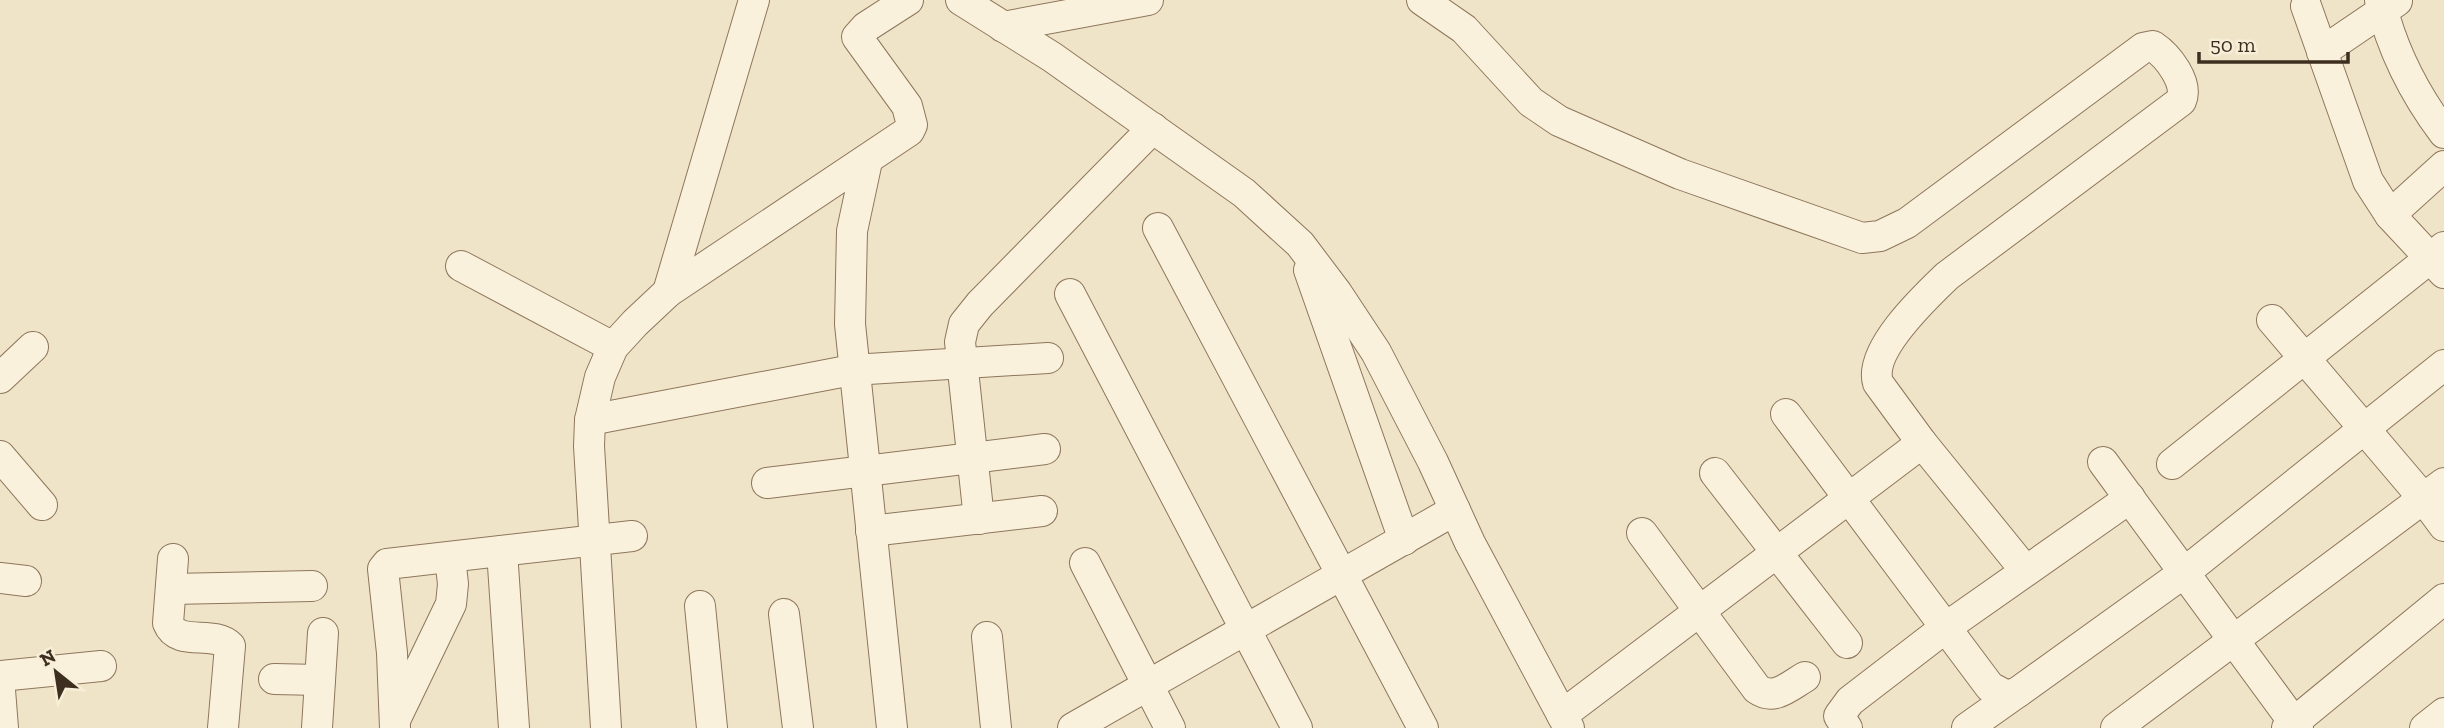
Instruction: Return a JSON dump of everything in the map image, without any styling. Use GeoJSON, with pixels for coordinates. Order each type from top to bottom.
{"type":"FeatureCollection","features":[{"type":"Feature","properties":{"kind":"street"},"geometry":{"type":"LineString","coordinates":[[667,292],[754,0]]}},
{"type":"Feature","properties":{"kind":"street"},"geometry":{"type":"LineString","coordinates":[[597,727],[590,420],[600,377],[613,347],[667,292],[901,139],[912,125],[907,106],[858,37],[866,27],[908,0]]}},
{"type":"Feature","properties":{"kind":"street"},"geometry":{"type":"LineString","coordinates":[[961,0],[1153,128],[1244,193],[1300,244],[1376,352],[1566,722],[1700,610],[1922,443]]}},
{"type":"Feature","properties":{"kind":"street"},"geometry":{"type":"LineString","coordinates":[[1003,27],[1148,0]]}},
{"type":"Feature","properties":{"kind":"street"},"geometry":{"type":"LineString","coordinates":[[1422,0],[1464,29],[1531,102],[1559,121],[1679,174],[1862,238],[1880,236],[1907,223],[2143,48],[2153,46],[2160,51],[2183,84],[2185,92],[2181,101],[1947,276],[1923,299],[1878,357],[1874,372],[1878,383],[1922,443],[2025,570]]}},
{"type":"Feature","properties":{"kind":"street"},"geometry":{"type":"LineString","coordinates":[[2322,52],[2387,4],[2392,44],[2413,90],[2444,133]]}},
{"type":"Feature","properties":{"kind":"street"},"geometry":{"type":"LineString","coordinates":[[2172,464],[2304,359],[2440,259],[2390,215],[2368,181],[2306,6]]}},
{"type":"Feature","properties":{"kind":"street"},"geometry":{"type":"LineString","coordinates":[[979,519],[960,342],[964,324],[980,304],[1153,128]]}},
{"type":"Feature","properties":{"kind":"street"},"geometry":{"type":"LineString","coordinates":[[867,161],[852,232],[852,370],[892,728]]}},
{"type":"Feature","properties":{"kind":"street"},"geometry":{"type":"LineString","coordinates":[[2390,215],[2444,166]]}},
{"type":"Feature","properties":{"kind":"street"},"geometry":{"type":"LineString","coordinates":[[1158,228],[1423,728]]}},
{"type":"Feature","properties":{"kind":"street"},"geometry":{"type":"LineString","coordinates":[[1300,244],[1405,540]]}},
{"type":"Feature","properties":{"kind":"street"},"geometry":{"type":"LineString","coordinates":[[461,266],[613,347]]}},
{"type":"Feature","properties":{"kind":"street"},"geometry":{"type":"LineString","coordinates":[[1070,294],[1297,728]]}},
{"type":"Feature","properties":{"kind":"street"},"geometry":{"type":"LineString","coordinates":[[2272,320],[2364,429],[2434,491],[2444,526]]}},
{"type":"Feature","properties":{"kind":"street"},"geometry":{"type":"LineString","coordinates":[[0,378],[33,347]]}},
{"type":"Feature","properties":{"kind":"street"},"geometry":{"type":"LineString","coordinates":[[590,420],[852,370],[1048,358]]}},
{"type":"Feature","properties":{"kind":"street"},"geometry":{"type":"LineString","coordinates":[[1967,728],[2185,572],[2444,365]]}},
{"type":"Feature","properties":{"kind":"street"},"geometry":{"type":"LineString","coordinates":[[1786,414],[1990,687],[2007,696],[2018,692]]}},
{"type":"Feature","properties":{"kind":"street"},"geometry":{"type":"LineString","coordinates":[[767,483],[864,469],[1045,449]]}},
{"type":"Feature","properties":{"kind":"street"},"geometry":{"type":"LineString","coordinates":[[0,456],[42,505]]}},
{"type":"Feature","properties":{"kind":"street"},"geometry":{"type":"LineString","coordinates":[[2103,462],[2234,640],[2293,726],[2444,599]]}},
{"type":"Feature","properties":{"kind":"street"},"geometry":{"type":"LineString","coordinates":[[1715,473],[1847,643]]}},
{"type":"Feature","properties":{"kind":"street"},"geometry":{"type":"LineString","coordinates":[[2116,728],[2434,491]]}},
{"type":"Feature","properties":{"kind":"street"},"geometry":{"type":"LineString","coordinates":[[1847,728],[1839,716],[1842,708],[1945,628],[2130,498]]}},
{"type":"Feature","properties":{"kind":"street"},"geometry":{"type":"LineString","coordinates":[[1073,728],[1455,509]]}},
{"type":"Feature","properties":{"kind":"street"},"geometry":{"type":"LineString","coordinates":[[871,531],[1042,511]]}},
{"type":"Feature","properties":{"kind":"street"},"geometry":{"type":"LineString","coordinates":[[1642,533],[1757,689],[1765,695],[1774,695],[1805,677]]}},
{"type":"Feature","properties":{"kind":"street"},"geometry":{"type":"LineString","coordinates":[[395,724],[392,653],[383,569],[387,564],[632,536]]}},
{"type":"Feature","properties":{"kind":"street"},"geometry":{"type":"LineString","coordinates":[[502,551],[514,728]]}},
{"type":"Feature","properties":{"kind":"street"},"geometry":{"type":"LineString","coordinates":[[395,724],[451,604],[453,584],[450,557]]}},
{"type":"Feature","properties":{"kind":"street"},"geometry":{"type":"LineString","coordinates":[[173,559],[168,623],[171,631],[177,635],[216,639],[230,646],[223,728]]}},
{"type":"Feature","properties":{"kind":"street"},"geometry":{"type":"LineString","coordinates":[[1085,563],[1170,728]]}},
{"type":"Feature","properties":{"kind":"street"},"geometry":{"type":"LineString","coordinates":[[172,589],[312,586]]}},
{"type":"Feature","properties":{"kind":"street"},"geometry":{"type":"LineString","coordinates":[[700,606],[712,728]]}},
{"type":"Feature","properties":{"kind":"street"},"geometry":{"type":"LineString","coordinates":[[785,614],[798,728]]}},
{"type":"Feature","properties":{"kind":"street"},"geometry":{"type":"LineString","coordinates":[[317,728],[323,633]]}},
{"type":"Feature","properties":{"kind":"street"},"geometry":{"type":"LineString","coordinates":[[987,637],[996,728]]}},
{"type":"Feature","properties":{"kind":"street"},"geometry":{"type":"LineString","coordinates":[[0,676],[101,666]]}},
{"type":"Feature","properties":{"kind":"street"},"geometry":{"type":"LineString","coordinates":[[274,679],[320,680]]}},
{"type":"Feature","properties":{"kind":"street"},"geometry":{"type":"LineString","coordinates":[[0,690],[2,728]]}},
{"type":"Feature","properties":{"kind":"street"},"geometry":{"type":"LineString","coordinates":[[2426,728],[2444,713]]}}]}
